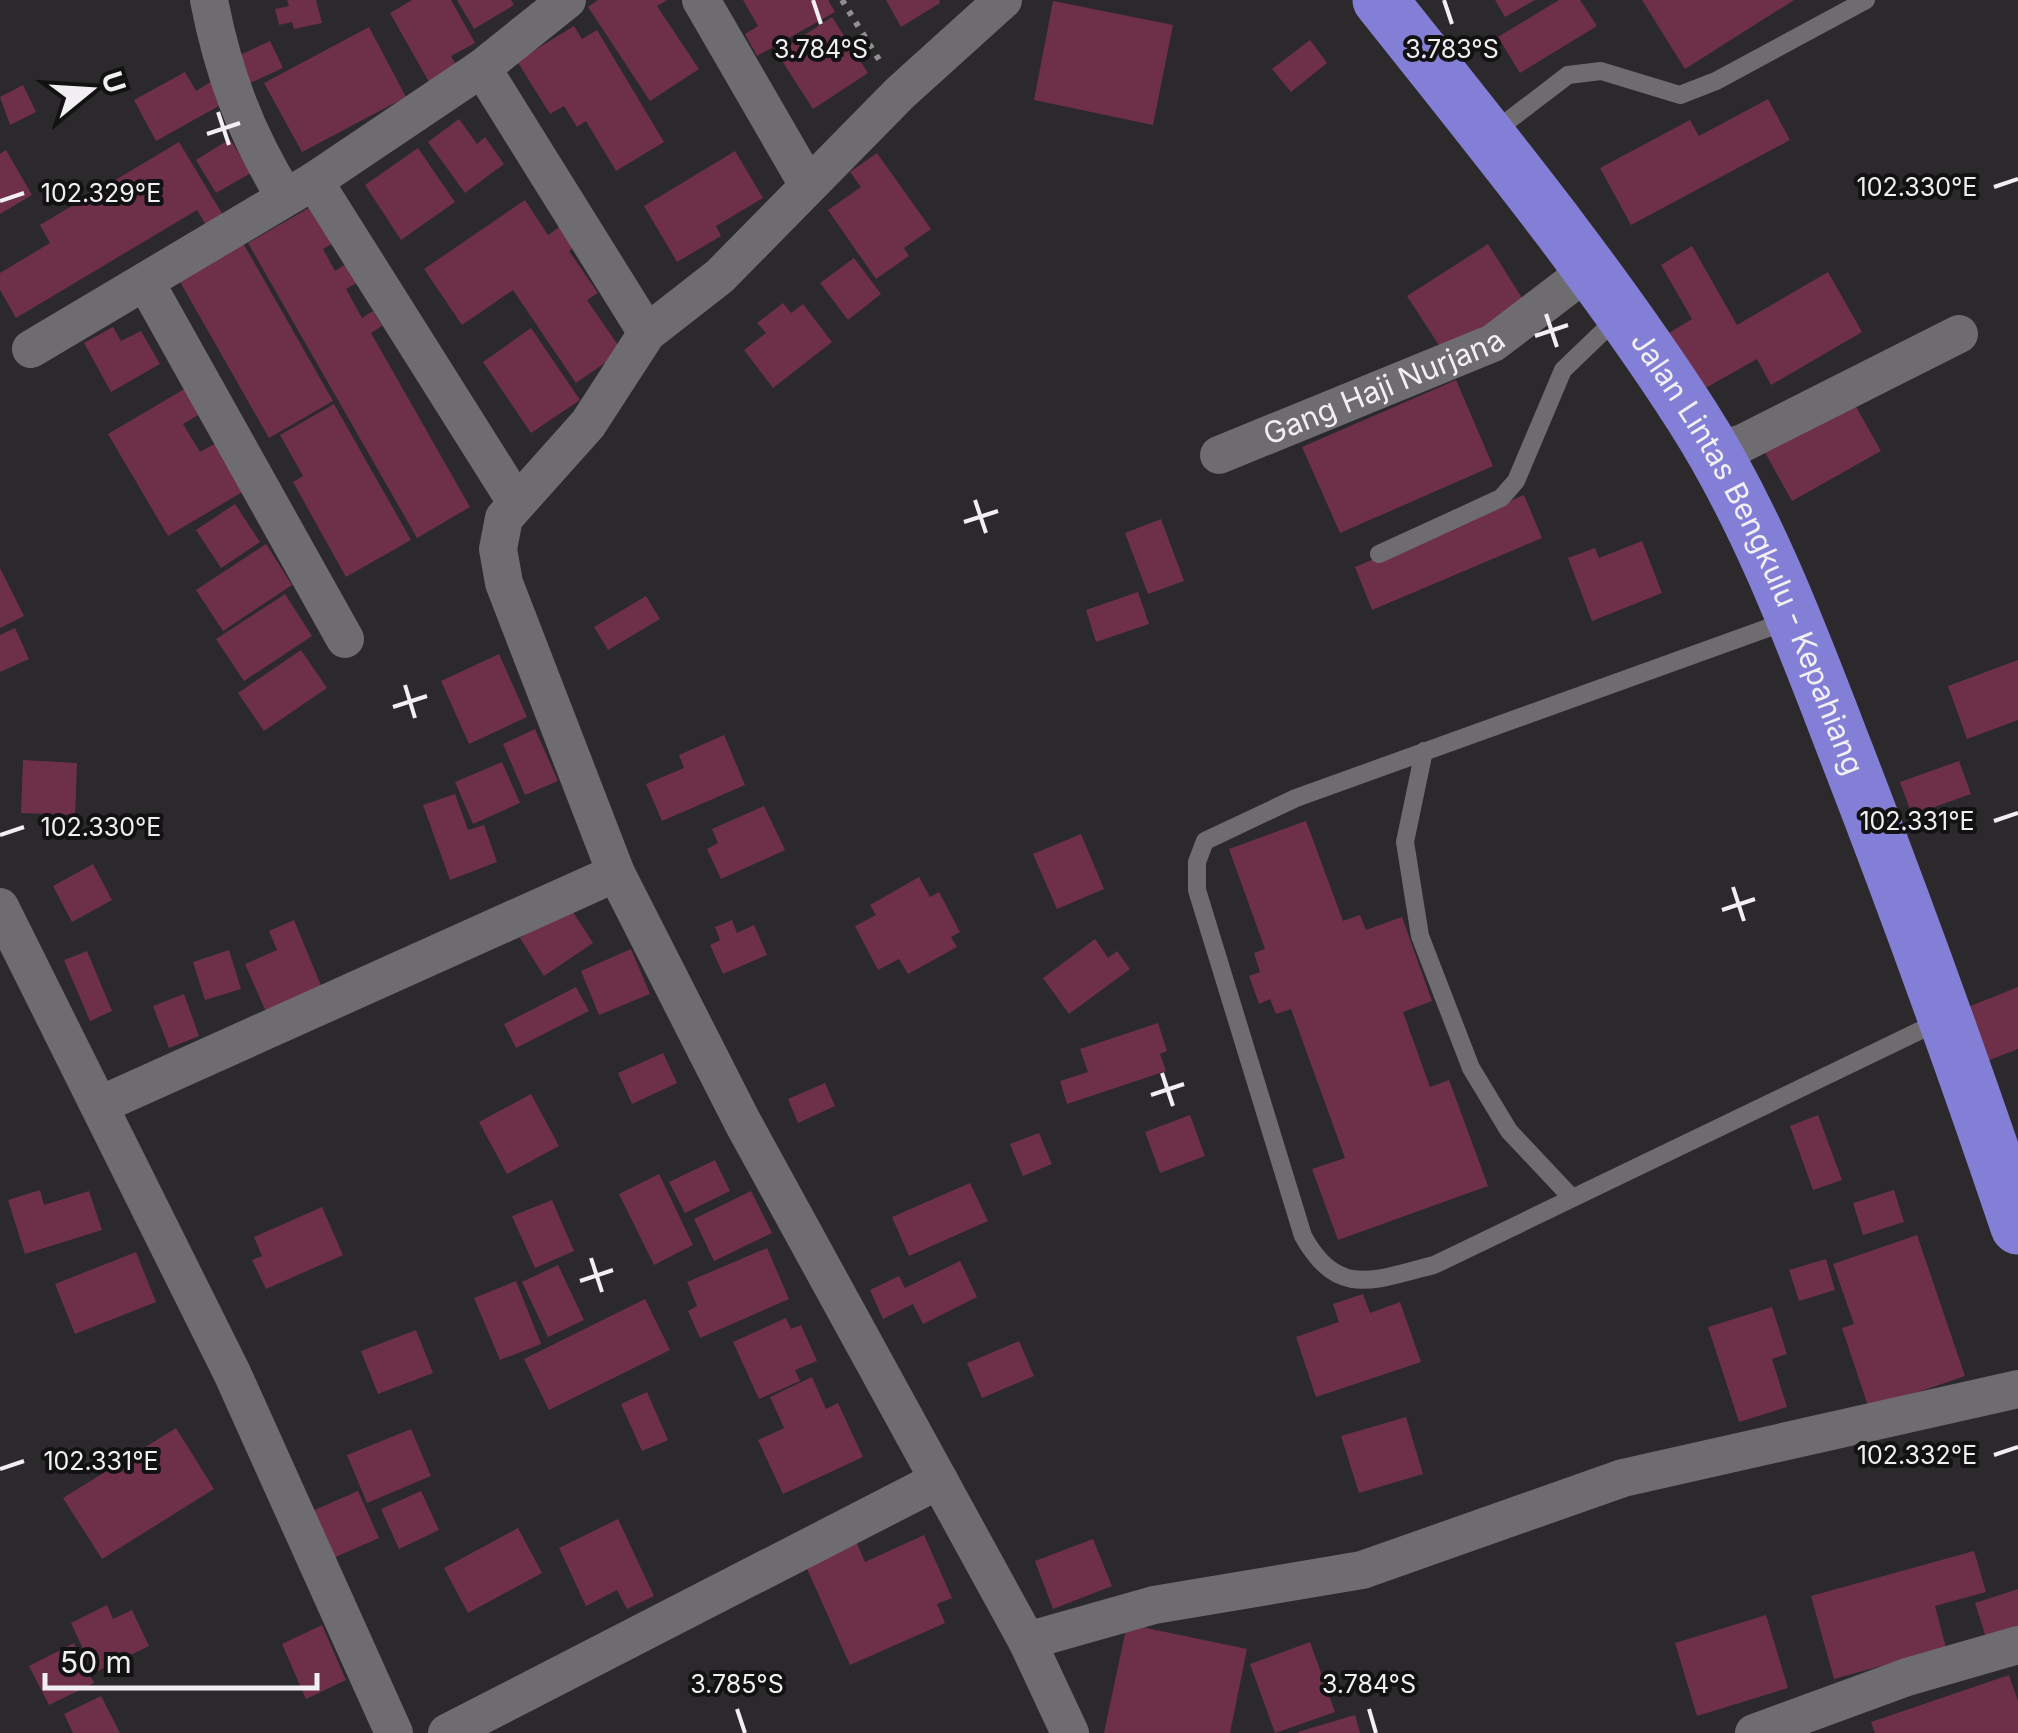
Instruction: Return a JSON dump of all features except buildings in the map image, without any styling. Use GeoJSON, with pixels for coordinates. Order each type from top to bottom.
{"type":"FeatureCollection","features":[{"type":"Feature","properties":{"kind":"highway","name":"Jalan Lintas Bengkulu - Kepahiang"},"geometry":{"type":"LineString","coordinates":[[1380,0],[1490,134],[1590,270],[1693,417],[1712,452],[1795,618],[1947,1018],[2018,1227]]}},
{"type":"Feature","properties":{"kind":"street"},"geometry":{"type":"LineString","coordinates":[[209,0],[232,95],[257,151],[300,189],[516,502]]}},
{"type":"Feature","properties":{"kind":"street"},"geometry":{"type":"LineString","coordinates":[[31,349],[300,189],[482,68],[567,0]]}},
{"type":"Feature","properties":{"kind":"street"},"geometry":{"type":"LineString","coordinates":[[701,0],[808,185]]}},
{"type":"Feature","properties":{"kind":"street"},"geometry":{"type":"LineString","coordinates":[[997,2],[900,93],[720,276],[648,333],[588,424],[504,518],[498,549],[504,583],[616,872],[742,1121],[1027,1641],[1070,1733]]}},
{"type":"Feature","properties":{"kind":"street"},"geometry":{"type":"LineString","coordinates":[[482,68],[648,333]]}},
{"type":"Feature","properties":{"kind":"street","name":"Gang Haji Nurjana"},"geometry":{"type":"LineString","coordinates":[[1219,455],[1494,343],[1590,270]]}},
{"type":"Feature","properties":{"kind":"street"},"geometry":{"type":"LineString","coordinates":[[146,283],[345,639]]}},
{"type":"Feature","properties":{"kind":"street"},"geometry":{"type":"LineString","coordinates":[[1712,452],[1743,444],[1959,334]]}},
{"type":"Feature","properties":{"kind":"street"},"geometry":{"type":"LineString","coordinates":[[100,1106],[616,872]]}},
{"type":"Feature","properties":{"kind":"street"},"geometry":{"type":"LineString","coordinates":[[0,907],[232,1373],[394,1733]]}},
{"type":"Feature","properties":{"kind":"street"},"geometry":{"type":"LineString","coordinates":[[1027,1641],[1169,1602],[1362,1570],[1623,1478],[2018,1390]]}},
{"type":"Feature","properties":{"kind":"street"},"geometry":{"type":"LineString","coordinates":[[446,1733],[939,1480]]}},
{"type":"Feature","properties":{"kind":"street"},"geometry":{"type":"LineString","coordinates":[[1754,1733],[1907,1677],[2018,1644]]}},
{"type":"Feature","properties":{"kind":"lane"},"geometry":{"type":"LineString","coordinates":[[1490,134],[1568,75],[1600,71],[1680,95],[1716,81],[1866,0]]}},
{"type":"Feature","properties":{"kind":"lane"},"geometry":{"type":"LineString","coordinates":[[1380,554],[1501,498],[1516,481],[1562,370],[1620,315]]}},
{"type":"Feature","properties":{"kind":"lane"},"geometry":{"type":"LineString","coordinates":[[1795,618],[1424,751],[1242,820],[1205,841],[1197,862],[1197,890],[1303,1236],[1318,1263],[1341,1280],[1373,1280],[1434,1265],[1947,1018]]}},
{"type":"Feature","properties":{"kind":"lane"},"geometry":{"type":"LineString","coordinates":[[1424,751],[1405,842],[1420,936],[1471,1068],[1509,1131],[1572,1198]]}},
{"type":"Feature","properties":{"kind":"path"},"geometry":{"type":"LineString","coordinates":[[842,0],[900,93]]}}]}
